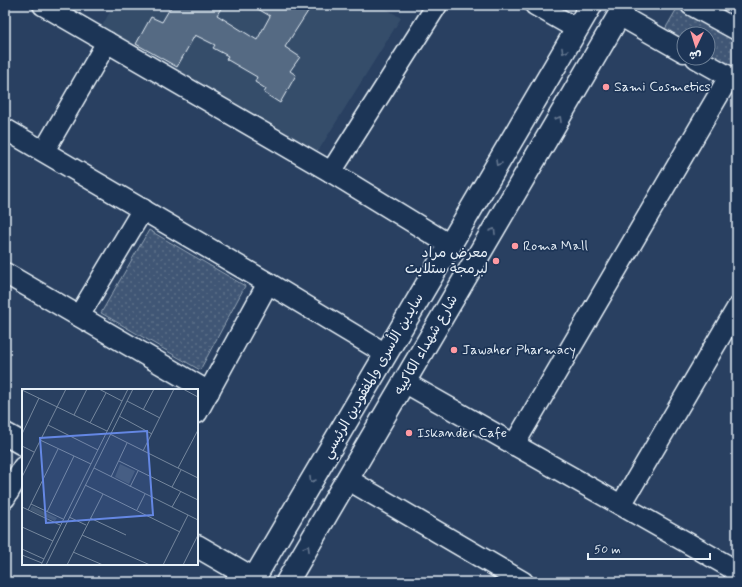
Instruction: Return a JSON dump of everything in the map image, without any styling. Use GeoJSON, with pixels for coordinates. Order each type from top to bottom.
{"type":"FeatureCollection","features":[{"type":"Feature","properties":{"kind":"main road","name":"سايدين الأسرى والمفقودين الرئيسي"},"geometry":{"type":"LineString","coordinates":[[253,581],[590,5]]}},
{"type":"Feature","properties":{"kind":"main road","name":"شارع شهداء الكاكييه"},"geometry":{"type":"LineString","coordinates":[[287,582],[622,10]]}},
{"type":"Feature","properties":{"kind":"main road"},"geometry":{"type":"LineString","coordinates":[[352,411],[379,425]]}},
{"type":"Feature","properties":{"kind":"main road"},"geometry":{"type":"LineString","coordinates":[[5,434],[22,443]]}},
{"type":"Feature","properties":{"kind":"main road"},"geometry":{"type":"LineString","coordinates":[[198,547],[253,581]]}},
{"type":"Feature","properties":{"kind":"street"},"geometry":{"type":"LineString","coordinates":[[44,5],[331,172],[450,245]]}},
{"type":"Feature","properties":{"kind":"street"},"geometry":{"type":"LineString","coordinates":[[535,5],[577,29]]}},
{"type":"Feature","properties":{"kind":"street"},"geometry":{"type":"LineString","coordinates":[[691,5],[737,30]]}},
{"type":"Feature","properties":{"kind":"street"},"geometry":{"type":"LineString","coordinates":[[331,172],[430,7]]}},
{"type":"Feature","properties":{"kind":"street"},"geometry":{"type":"LineString","coordinates":[[622,10],[676,47]]}},
{"type":"Feature","properties":{"kind":"street"},"geometry":{"type":"LineString","coordinates":[[44,151],[107,42]]}},
{"type":"Feature","properties":{"kind":"street"},"geometry":{"type":"LineString","coordinates":[[514,445],[733,79],[710,66]]}},
{"type":"Feature","properties":{"kind":"street"},"geometry":{"type":"LineString","coordinates":[[5,129],[386,354]]}},
{"type":"Feature","properties":{"kind":"street"},"geometry":{"type":"LineString","coordinates":[[79,316],[143,210]]}},
{"type":"Feature","properties":{"kind":"street"},"geometry":{"type":"LineString","coordinates":[[5,273],[208,392]]}},
{"type":"Feature","properties":{"kind":"street"},"geometry":{"type":"LineString","coordinates":[[198,410],[268,283]]}},
{"type":"Feature","properties":{"kind":"street"},"geometry":{"type":"LineString","coordinates":[[621,506],[737,308]]}},
{"type":"Feature","properties":{"kind":"street"},"geometry":{"type":"LineString","coordinates":[[404,382],[737,571]]}},
{"type":"Feature","properties":{"kind":"street"},"geometry":{"type":"LineString","coordinates":[[5,498],[22,469]]}},
{"type":"Feature","properties":{"kind":"street"},"geometry":{"type":"LineString","coordinates":[[348,479],[523,582]]}},
{"type":"Feature","properties":{"kind":"shaded area"},"geometry":{"type":"Polygon","coordinates":[[[114,5],[380,5],[401,18],[315,156],[99,31],[114,5]]]}},
{"type":"Feature","properties":{"kind":"shaded area"},"geometry":{"type":"Polygon","coordinates":[[[679,5],[716,26],[676,26],[676,38],[664,31],[679,5]]]}},
{"type":"Feature","properties":{"kind":"shaded area"},"geometry":{"type":"Polygon","coordinates":[[[716,26],[737,38],[737,72],[716,60],[716,26]]]}},
{"type":"Feature","properties":{"kind":"shaded area"},"geometry":{"type":"Polygon","coordinates":[[[149,230],[245,286],[200,370],[101,313],[149,230]]]}},
{"type":"Feature","properties":{"kind":"building"},"geometry":{"type":"Polygon","coordinates":[[[172,5],[223,5],[217,15],[257,40],[270,16],[251,5],[312,5],[285,47],[300,57],[290,71],[296,75],[280,103],[264,93],[266,89],[255,82],[257,77],[226,59],[228,56],[213,48],[215,45],[195,35],[177,67],[136,44],[151,17],[162,22],[172,5]]]}},
{"type":"Feature","properties":{"kind":"place","name":"Sami Cosmetics"},"geometry":{"type":"Point","coordinates":[606,87]}},
{"type":"Feature","properties":{"kind":"place","name":"Roma Mall"},"geometry":{"type":"Point","coordinates":[515,246]}},
{"type":"Feature","properties":{"kind":"place","name":"معرض مراد لبرمجة ستلايت"},"geometry":{"type":"Point","coordinates":[496,261]}},
{"type":"Feature","properties":{"kind":"place","name":"Jawaher Pharmacy"},"geometry":{"type":"Point","coordinates":[454,350]}},
{"type":"Feature","properties":{"kind":"place","name":"Iskander Cafe"},"geometry":{"type":"Point","coordinates":[409,433]}}]}
